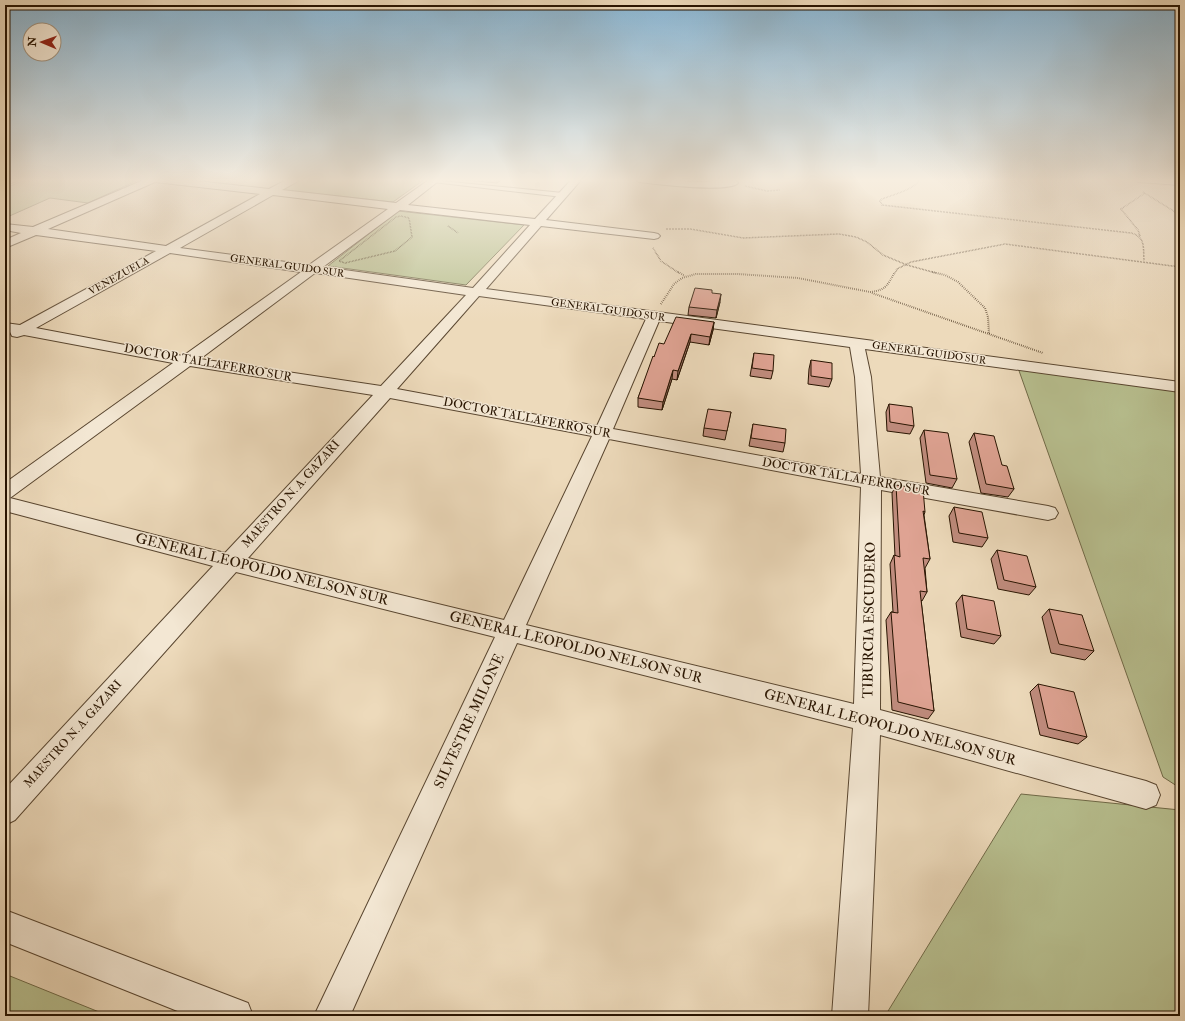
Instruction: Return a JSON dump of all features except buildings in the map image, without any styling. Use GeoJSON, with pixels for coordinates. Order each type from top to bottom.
{"type":"FeatureCollection","features":[{"type":"Feature","properties":{"kind":"street","name":"GENERAL GUIDO SUR"},"geometry":{"type":"LineString","coordinates":[[5,227],[169,248],[476,292],[1180,387]]}},
{"type":"Feature","properties":{"kind":"street"},"geometry":{"type":"LineString","coordinates":[[5,244],[46,227]]}},
{"type":"Feature","properties":{"kind":"street","name":"VENEZUELA"},"geometry":{"type":"LineString","coordinates":[[5,339],[208,227]]}},
{"type":"Feature","properties":{"kind":"street"},"geometry":{"type":"LineString","coordinates":[[5,493],[311,269],[376,227]]}},
{"type":"Feature","properties":{"kind":"street","name":"MAESTRO N. A. GAZARI"},"geometry":{"type":"LineString","coordinates":[[5,810],[534,227]]}},
{"type":"Feature","properties":{"kind":"street"},"geometry":{"type":"LineString","coordinates":[[577,227],[654,236]]}},
{"type":"Feature","properties":{"kind":"street","name":"SILVESTRE MILONE"},"geometry":{"type":"LineString","coordinates":[[332,1016],[603,432],[654,316]]}},
{"type":"Feature","properties":{"kind":"street","name":"DOCTOR TALLAFERRO SUR"},"geometry":{"type":"LineString","coordinates":[[5,327],[186,361],[385,392],[871,482],[1048,513]]}},
{"type":"Feature","properties":{"kind":"street","name":"TIBURCIA ESCUDERO"},"geometry":{"type":"LineString","coordinates":[[850,1016],[867,719],[871,482],[863,377],[857,344]]}},
{"type":"Feature","properties":{"kind":"street","name":"GENERAL LEOPOLDO NELSON SUR"},"geometry":{"type":"LineString","coordinates":[[5,504],[230,562],[867,719],[1146,795]]}},
{"type":"Feature","properties":{"kind":"street"},"geometry":{"type":"LineString","coordinates":[[5,926],[235,1016]]}},
{"type":"Feature","properties":{"kind":"path"},"geometry":{"type":"LineString","coordinates":[[339,261],[345,263],[395,251],[412,237],[410,227]]}},
{"type":"Feature","properties":{"kind":"path"},"geometry":{"type":"LineString","coordinates":[[1071,227],[1130,233],[1140,237]]}},
{"type":"Feature","properties":{"kind":"path"},"geometry":{"type":"LineString","coordinates":[[1135,227],[1142,239],[1144,261]]}},
{"type":"Feature","properties":{"kind":"path"},"geometry":{"type":"LineString","coordinates":[[685,276],[654,252],[652,242],[655,234],[665,229],[677,228],[743,238],[789,238],[815,234],[839,234],[856,237],[867,242],[883,255],[945,275],[958,282],[985,308],[988,317],[989,334]]}},
{"type":"Feature","properties":{"kind":"path"},"geometry":{"type":"LineString","coordinates":[[870,292],[881,292],[897,269],[907,264],[1004,244],[1144,261],[1180,267]]}},
{"type":"Feature","properties":{"kind":"path"},"geometry":{"type":"LineString","coordinates":[[654,316],[674,282],[685,276],[703,274],[798,278],[870,292],[1038,351],[1062,362],[1072,372]]}},
{"type":"Feature","properties":{"kind":"green space"},"geometry":{"type":"Polygon","coordinates":[[[378,227],[522,227],[466,285],[328,266],[378,227]]]}},
{"type":"Feature","properties":{"kind":"green space"},"geometry":{"type":"Polygon","coordinates":[[[1017,365],[1180,387],[1180,788],[1163,777],[1017,365]]]}},
{"type":"Feature","properties":{"kind":"green space"},"geometry":{"type":"Polygon","coordinates":[[[1021,794],[1180,810],[1180,1016],[885,1016],[1021,794]]]}},
{"type":"Feature","properties":{"kind":"green space"},"geometry":{"type":"Polygon","coordinates":[[[5,974],[109,1016],[5,1016],[5,974]]]}}]}
